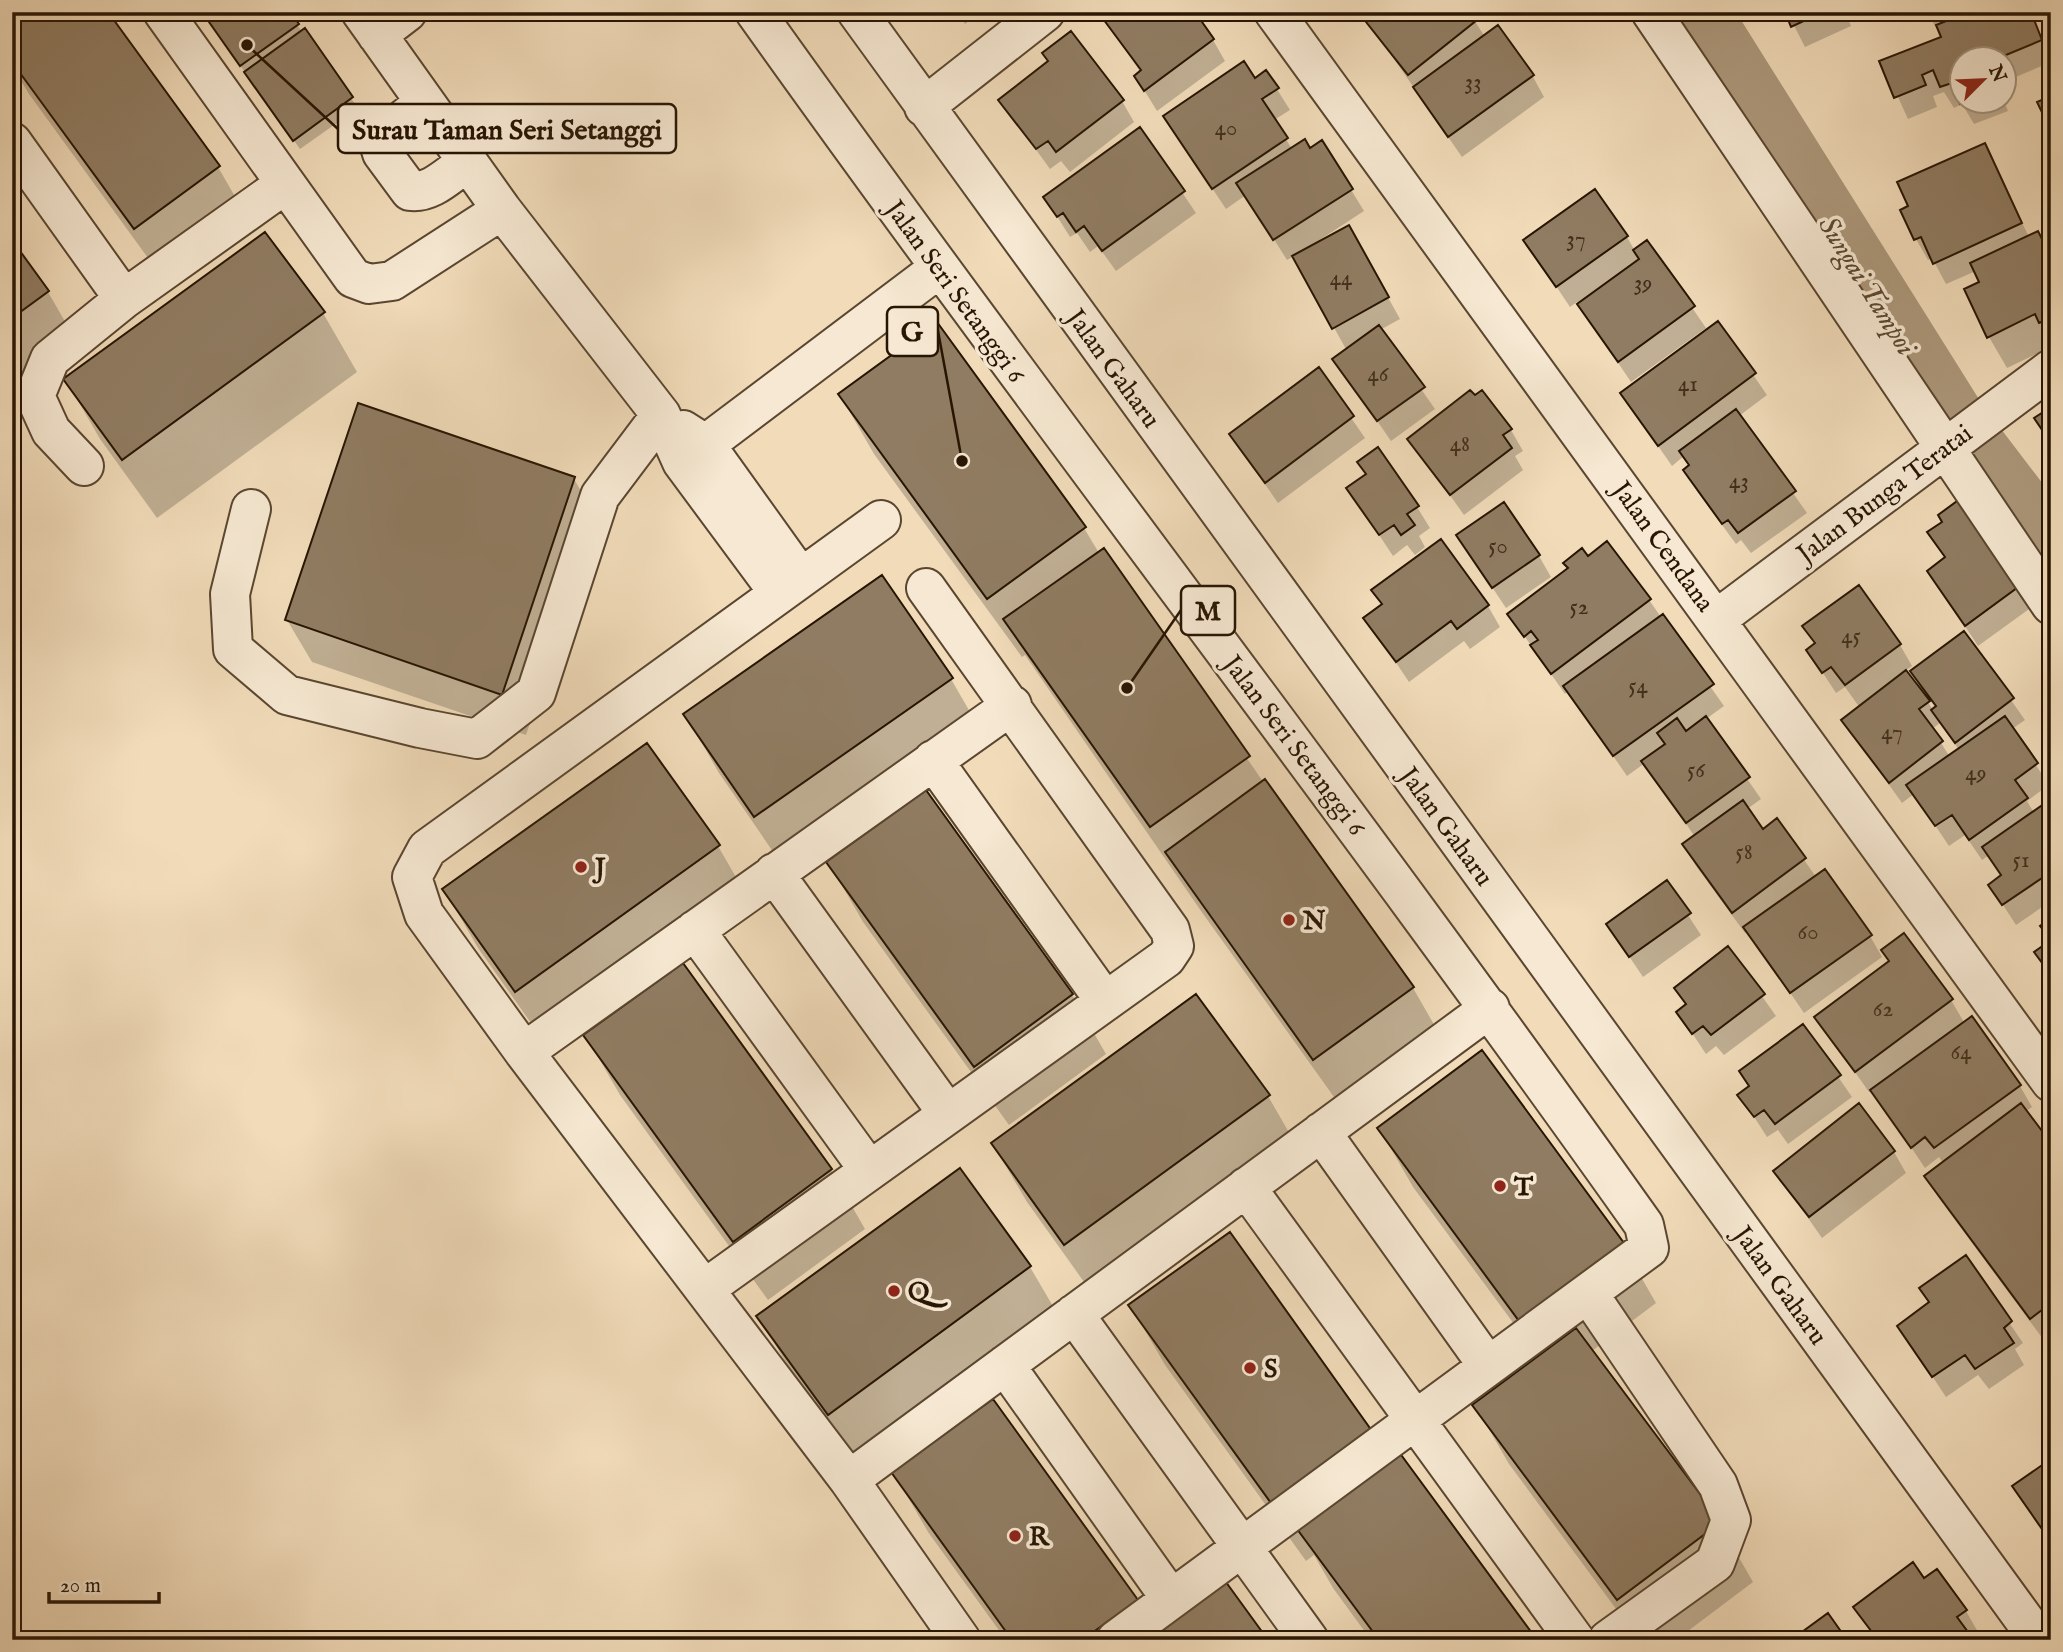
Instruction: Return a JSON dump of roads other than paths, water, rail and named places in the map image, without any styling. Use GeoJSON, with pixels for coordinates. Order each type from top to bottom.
{"type":"FeatureCollection","features":[{"type":"Feature","properties":{"kind":"street"},"geometry":{"type":"LineString","coordinates":[[163,12],[353,278],[369,284],[392,281],[502,210]]}},
{"type":"Feature","properties":{"kind":"street"},"geometry":{"type":"LineString","coordinates":[[407,12],[369,24],[502,210],[661,415],[694,453],[790,586]]}},
{"type":"Feature","properties":{"kind":"street","name":"Jalan Seri Setanggi 6"},"geometry":{"type":"LineString","coordinates":[[755,12],[938,269],[1490,1008],[1644,1225],[1649,1248],[1588,1293]]}},
{"type":"Feature","properties":{"kind":"street","name":"Jalan Gaharu"},"geometry":{"type":"LineString","coordinates":[[857,12],[2039,1640]]}},
{"type":"Feature","properties":{"kind":"street"},"geometry":{"type":"LineString","coordinates":[[924,107],[1045,12]]}},
{"type":"Feature","properties":{"kind":"street","name":"Jalan Cendana"},"geometry":{"type":"LineString","coordinates":[[1274,12],[2051,1082]]}},
{"type":"Feature","properties":{"kind":"street"},"geometry":{"type":"LineString","coordinates":[[1651,12],[2051,605]]}},
{"type":"Feature","properties":{"kind":"street"},"geometry":{"type":"LineString","coordinates":[[425,102],[378,140],[382,153],[410,191],[421,192],[432,187],[468,162]]}},
{"type":"Feature","properties":{"kind":"street"},"geometry":{"type":"LineString","coordinates":[[12,142],[124,299]]}},
{"type":"Feature","properties":{"kind":"street"},"geometry":{"type":"LineString","coordinates":[[84,466],[51,430],[35,396],[50,359],[124,299],[284,185]]}},
{"type":"Feature","properties":{"kind":"street"},"geometry":{"type":"LineString","coordinates":[[694,453],[938,269]]}},
{"type":"Feature","properties":{"kind":"street","name":"Jalan Bunga Teratai"},"geometry":{"type":"LineString","coordinates":[[1717,619],[2043,375]]}},
{"type":"Feature","properties":{"kind":"street"},"geometry":{"type":"LineString","coordinates":[[251,509],[230,594],[233,649],[288,695],[477,739],[536,693],[600,496],[661,415]]}},
{"type":"Feature","properties":{"kind":"street"},"geometry":{"type":"LineString","coordinates":[[881,520],[427,849],[412,877],[424,914],[524,1052],[849,1479],[961,1640]]}},
{"type":"Feature","properties":{"kind":"street"},"geometry":{"type":"LineString","coordinates":[[706,1288],[1166,958],[1174,946],[1170,930],[926,588]]}},
{"type":"Feature","properties":{"kind":"street"},"geometry":{"type":"LineString","coordinates":[[524,1052],[1012,705]]}},
{"type":"Feature","properties":{"kind":"street"},"geometry":{"type":"LineString","coordinates":[[933,760],[1105,1001]]}},
{"type":"Feature","properties":{"kind":"street"},"geometry":{"type":"LineString","coordinates":[[775,873],[948,1114]]}},
{"type":"Feature","properties":{"kind":"street"},"geometry":{"type":"LineString","coordinates":[[695,930],[869,1170]]}},
{"type":"Feature","properties":{"kind":"street"},"geometry":{"type":"LineString","coordinates":[[849,1479],[1490,1008]]}},
{"type":"Feature","properties":{"kind":"street"},"geometry":{"type":"LineString","coordinates":[[1321,1132],[1488,1366]]}},
{"type":"Feature","properties":{"kind":"street"},"geometry":{"type":"LineString","coordinates":[[1247,1187],[1574,1640]]}},
{"type":"Feature","properties":{"kind":"street"},"geometry":{"type":"LineString","coordinates":[[1116,1640],[1588,1293],[1718,1485],[1731,1520],[1715,1563],[1608,1640]]}},
{"type":"Feature","properties":{"kind":"street"},"geometry":{"type":"LineString","coordinates":[[1074,1314],[1240,1549],[1308,1640]]}},
{"type":"Feature","properties":{"kind":"street"},"geometry":{"type":"LineString","coordinates":[[1005,1365],[1171,1599]]}},
{"type":"Feature","properties":{"kind":"waterway","name":"Sungai Tampoi"},"geometry":{"type":"LineString","coordinates":[[1697,12],[1955,423],[2051,549]]}},
{"type":"Feature","properties":{"kind":"place","name":"Surau Taman Seri Setanggi"},"geometry":{"type":"Point","coordinates":[247,45]}},
{"type":"Feature","properties":{"kind":"place","name":"G"},"geometry":{"type":"Point","coordinates":[962,461]}},
{"type":"Feature","properties":{"kind":"place","name":"M"},"geometry":{"type":"Point","coordinates":[1127,688]}},
{"type":"Feature","properties":{"kind":"place","name":"J"},"geometry":{"type":"Point","coordinates":[581,867]}},
{"type":"Feature","properties":{"kind":"place","name":"N"},"geometry":{"type":"Point","coordinates":[1289,920]}},
{"type":"Feature","properties":{"kind":"place","name":"T"},"geometry":{"type":"Point","coordinates":[1500,1186]}},
{"type":"Feature","properties":{"kind":"place","name":"Q"},"geometry":{"type":"Point","coordinates":[894,1291]}},
{"type":"Feature","properties":{"kind":"place","name":"S"},"geometry":{"type":"Point","coordinates":[1250,1368]}},
{"type":"Feature","properties":{"kind":"place","name":"R"},"geometry":{"type":"Point","coordinates":[1015,1536]}}]}
